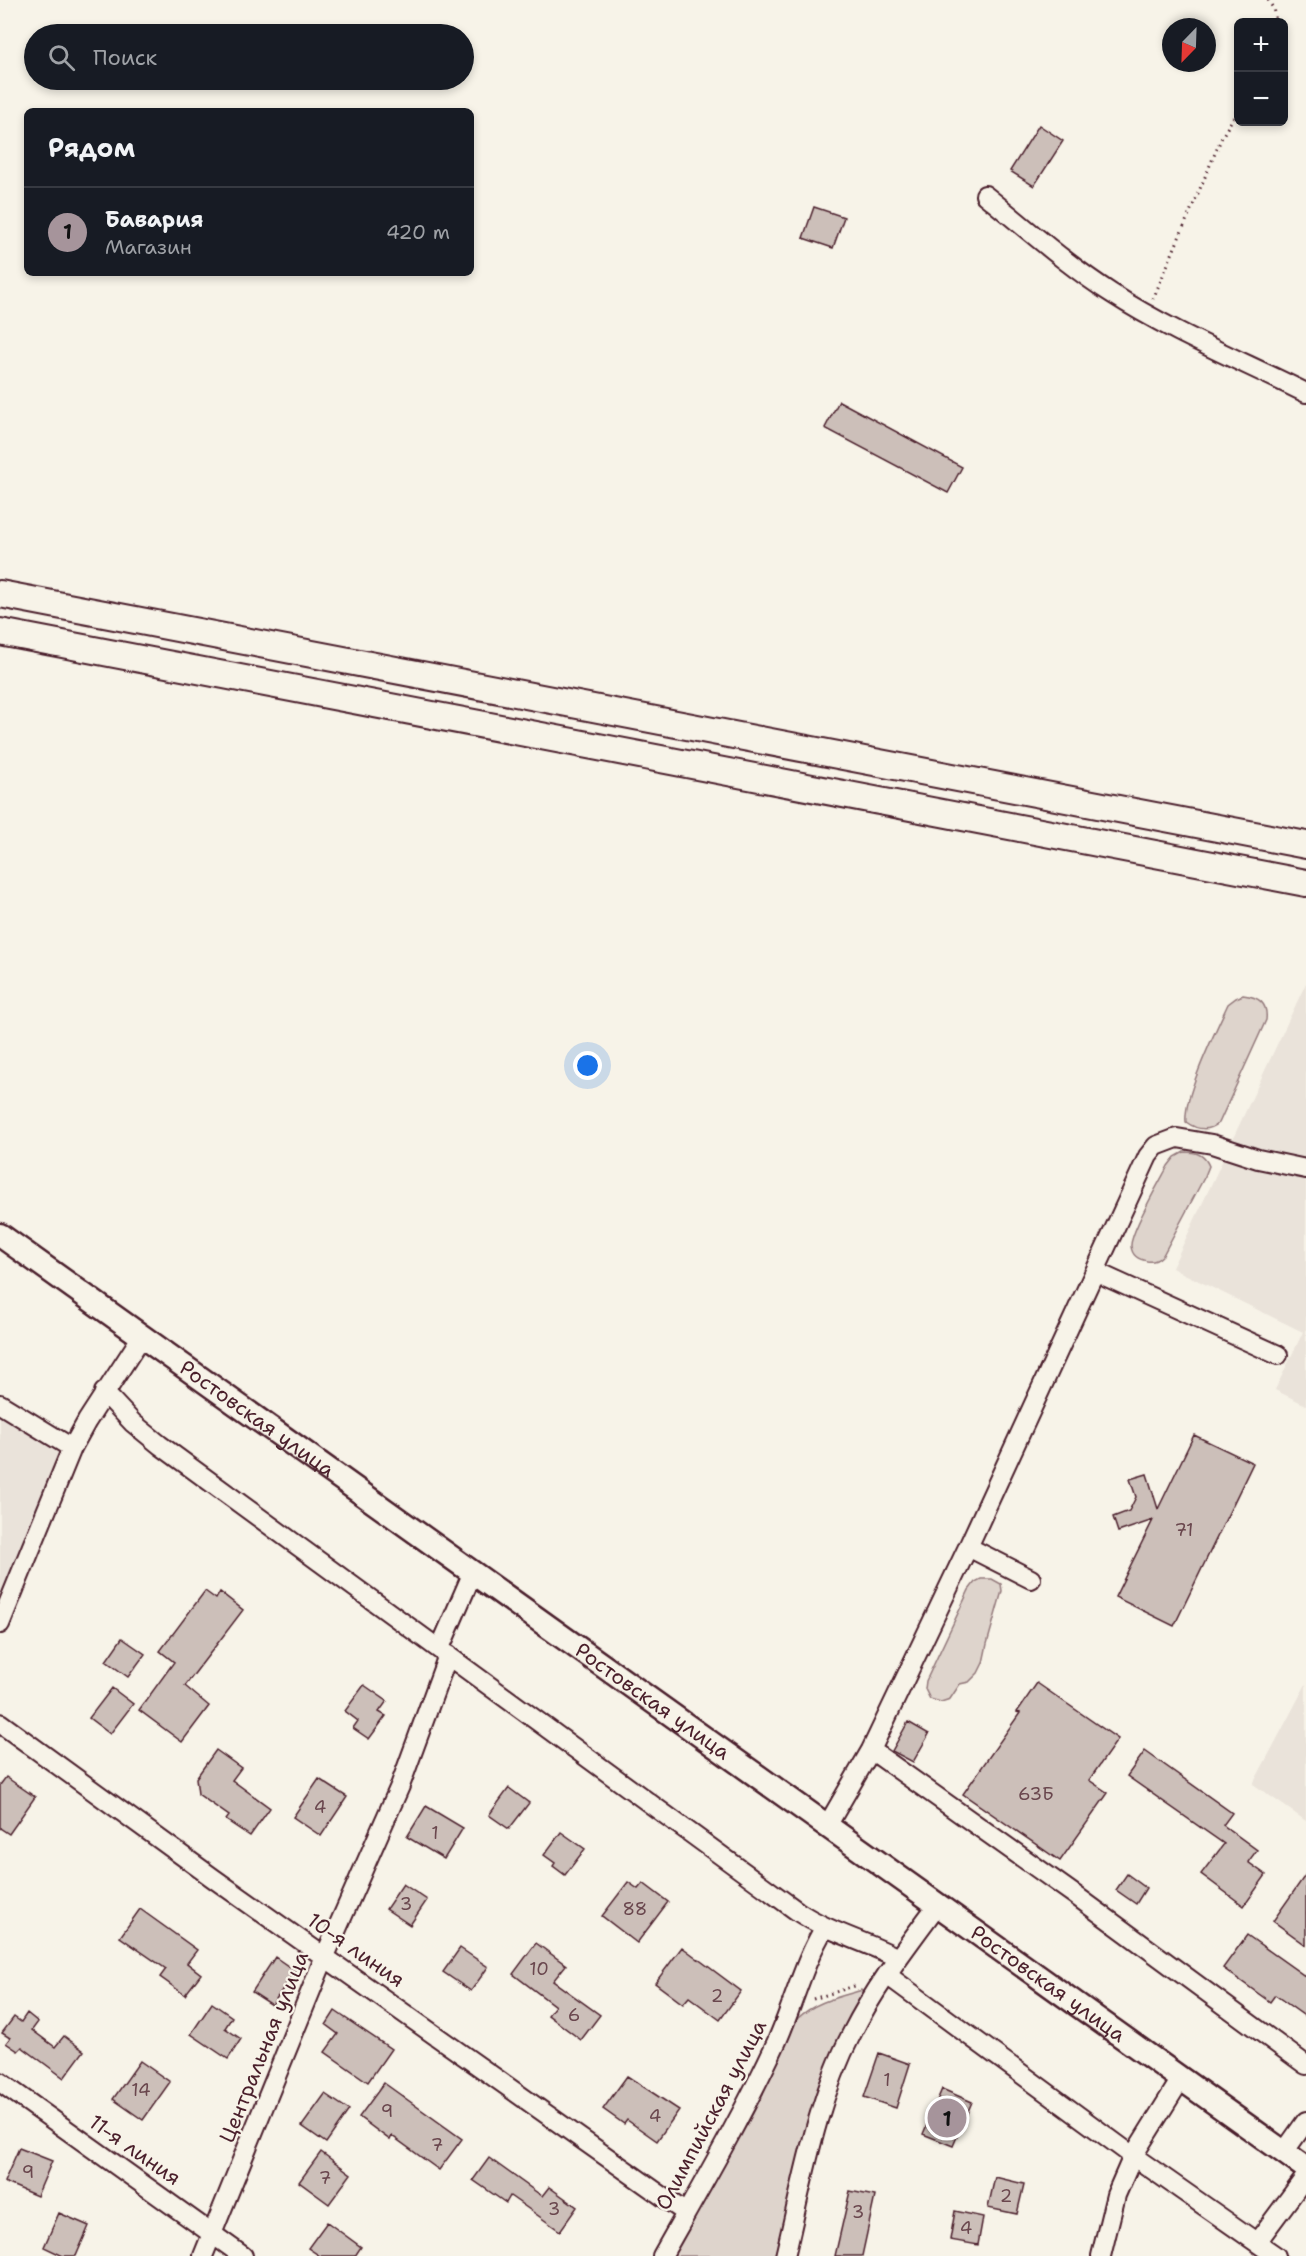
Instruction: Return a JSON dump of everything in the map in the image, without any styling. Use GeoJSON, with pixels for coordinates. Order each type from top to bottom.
{"type":"FeatureCollection","features":[{"type":"Feature","properties":{"kind":"highway"},"geometry":{"type":"LineString","coordinates":[[0,594],[1306,845]]}},
{"type":"Feature","properties":{"kind":"highway"},"geometry":{"type":"LineString","coordinates":[[0,632],[1306,883]]}},
{"type":"Feature","properties":{"kind":"highway"},"geometry":{"type":"LineString","coordinates":[[858,759],[1075,784],[1306,830]]}},
{"type":"Feature","properties":{"kind":"highway"},"geometry":{"type":"LineString","coordinates":[[912,807],[1104,861],[1306,900]]}},
{"type":"Feature","properties":{"kind":"main road","name":"Ростовская улица"},"geometry":{"type":"LineString","coordinates":[[0,1235],[1306,2168]]}},
{"type":"Feature","properties":{"kind":"street"},"geometry":{"type":"LineString","coordinates":[[985,195],[1087,277],[1146,314],[1306,393]]}},
{"type":"Feature","properties":{"kind":"street"},"geometry":{"type":"LineString","coordinates":[[827,1826],[871,1750],[968,1548],[1148,1156],[1156,1146],[1176,1138],[1212,1144],[1257,1159],[1306,1169]]}},
{"type":"Feature","properties":{"kind":"street"},"geometry":{"type":"LineString","coordinates":[[1096,1272],[1278,1355]]}},
{"type":"Feature","properties":{"kind":"street"},"geometry":{"type":"LineString","coordinates":[[0,1624],[8,1583],[72,1448],[104,1392],[142,1336]]}},
{"type":"Feature","properties":{"kind":"street"},"geometry":{"type":"LineString","coordinates":[[104,1392],[133,1423],[160,1445],[770,1892],[810,1920],[898,1958]]}},
{"type":"Feature","properties":{"kind":"street"},"geometry":{"type":"LineString","coordinates":[[0,1404],[72,1448]]}},
{"type":"Feature","properties":{"kind":"street"},"geometry":{"type":"LineString","coordinates":[[968,1548],[1031,1579]]}},
{"type":"Feature","properties":{"kind":"street","name":"Центральная улица"},"geometry":{"type":"LineString","coordinates":[[203,2256],[325,1956],[400,1786],[444,1651],[473,1572]]}},
{"type":"Feature","properties":{"kind":"street","name":"10-я линия"},"geometry":{"type":"LineString","coordinates":[[0,1723],[213,1878],[686,2213]]}},
{"type":"Feature","properties":{"kind":"street"},"geometry":{"type":"LineString","coordinates":[[871,1750],[1075,1895],[1306,2064]]}},
{"type":"Feature","properties":{"kind":"street"},"geometry":{"type":"LineString","coordinates":[[785,2256],[825,2096],[852,2033],[885,1977],[938,1904]]}},
{"type":"Feature","properties":{"kind":"street","name":"Олимпийская улица"},"geometry":{"type":"LineString","coordinates":[[662,2256],[750,2098],[789,2012],[809,1957],[825,1927]]}},
{"type":"Feature","properties":{"kind":"street"},"geometry":{"type":"LineString","coordinates":[[885,1977],[1276,2256]]}},
{"type":"Feature","properties":{"kind":"street"},"geometry":{"type":"LineString","coordinates":[[1101,2256],[1116,2195],[1133,2156],[1181,2079]]}},
{"type":"Feature","properties":{"kind":"street","name":"11-я линия"},"geometry":{"type":"LineString","coordinates":[[0,2082],[243,2256]]}},
{"type":"Feature","properties":{"kind":"street"},"geometry":{"type":"LineString","coordinates":[[1284,2152],[1306,2121]]}},
{"type":"Feature","properties":{"kind":"street"},"geometry":{"type":"LineString","coordinates":[[1257,2242],[1306,2176]]}},
{"type":"Feature","properties":{"kind":"path"},"geometry":{"type":"LineString","coordinates":[[1268,0],[1275,18]]}},
{"type":"Feature","properties":{"kind":"path"},"geometry":{"type":"LineString","coordinates":[[1146,314],[1222,137],[1234,117]]}},
{"type":"Feature","properties":{"kind":"path"},"geometry":{"type":"LineString","coordinates":[[789,2012],[827,1993],[885,1977]]}},
{"type":"Feature","properties":{"kind":"shaded area"},"geometry":{"type":"Polygon","coordinates":[[[1306,983],[1306,1405],[1275,1390],[1303,1332],[1172,1268],[1306,983]]]}},
{"type":"Feature","properties":{"kind":"shaded area"},"geometry":{"type":"Polygon","coordinates":[[[1243,995],[1254,997],[1264,1005],[1266,1020],[1219,1123],[1207,1129],[1194,1127],[1186,1122],[1186,1111],[1195,1081],[1228,1004],[1243,995]]]}},
{"type":"Feature","properties":{"kind":"shaded area"},"geometry":{"type":"Polygon","coordinates":[[[1184,1152],[1196,1153],[1205,1159],[1209,1166],[1205,1176],[1163,1255],[1154,1261],[1141,1259],[1134,1255],[1131,1246],[1135,1230],[1168,1166],[1175,1157],[1184,1152]]]}},
{"type":"Feature","properties":{"kind":"shaded area"},"geometry":{"type":"Polygon","coordinates":[[[0,1393],[67,1442],[0,1599],[0,1393]]]}},
{"type":"Feature","properties":{"kind":"shaded area"},"geometry":{"type":"Polygon","coordinates":[[[981,1579],[992,1579],[1001,1584],[1002,1591],[983,1663],[978,1673],[969,1682],[960,1684],[950,1699],[941,1702],[930,1699],[925,1689],[926,1681],[969,1590],[975,1582],[981,1579]]]}},
{"type":"Feature","properties":{"kind":"shaded area"},"geometry":{"type":"Polygon","coordinates":[[[1306,1684],[1306,1821],[1253,1784],[1306,1684]]]}},
{"type":"Feature","properties":{"kind":"shaded area"},"geometry":{"type":"Polygon","coordinates":[[[862,1990],[867,1995],[777,2256],[672,2256],[798,2018],[812,2007],[862,1990]]]}},
{"type":"Feature","properties":{"kind":"building"},"geometry":{"type":"Polygon","coordinates":[[[1039,125],[1063,141],[1034,186],[1010,171],[1039,125]]]}},
{"type":"Feature","properties":{"kind":"building"},"geometry":{"type":"Polygon","coordinates":[[[814,207],[844,217],[833,248],[803,238],[814,207]]]}},
{"type":"Feature","properties":{"kind":"building"},"geometry":{"type":"Polygon","coordinates":[[[839,401],[962,467],[948,493],[825,428],[839,401]]]}},
{"type":"Feature","properties":{"kind":"building"},"geometry":{"type":"Polygon","coordinates":[[[1194,1435],[1253,1463],[1174,1626],[1115,1597],[1153,1520],[1118,1532],[1113,1517],[1129,1511],[1136,1497],[1130,1479],[1147,1474],[1158,1509],[1194,1435]]]}},
{"type":"Feature","properties":{"kind":"building"},"geometry":{"type":"Polygon","coordinates":[[[205,1591],[216,1599],[220,1592],[243,1610],[185,1686],[209,1706],[182,1742],[139,1710],[174,1662],[160,1651],[205,1591]]]}},
{"type":"Feature","properties":{"kind":"building"},"geometry":{"type":"Polygon","coordinates":[[[122,1638],[145,1654],[128,1677],[106,1661],[122,1638]]]}},
{"type":"Feature","properties":{"kind":"building"},"geometry":{"type":"Polygon","coordinates":[[[1037,1683],[1118,1739],[1089,1780],[1108,1793],[1060,1861],[963,1794],[1020,1713],[1017,1712],[1037,1683]]]}},
{"type":"Feature","properties":{"kind":"building"},"geometry":{"type":"Polygon","coordinates":[[[364,1685],[387,1701],[379,1712],[386,1716],[369,1739],[353,1728],[358,1721],[345,1711],[364,1685]]]}},
{"type":"Feature","properties":{"kind":"building"},"geometry":{"type":"Polygon","coordinates":[[[112,1688],[133,1704],[110,1734],[89,1718],[112,1688]]]}},
{"type":"Feature","properties":{"kind":"building"},"geometry":{"type":"Polygon","coordinates":[[[908,1722],[929,1734],[913,1762],[892,1751],[908,1722]]]}},
{"type":"Feature","properties":{"kind":"building"},"geometry":{"type":"Polygon","coordinates":[[[216,1750],[241,1768],[232,1780],[270,1808],[250,1836],[226,1820],[229,1816],[198,1794],[196,1778],[216,1750]]]}},
{"type":"Feature","properties":{"kind":"building"},"geometry":{"type":"Polygon","coordinates":[[[1145,1751],[1232,1813],[1223,1825],[1257,1850],[1248,1862],[1266,1875],[1244,1906],[1201,1874],[1224,1844],[1127,1776],[1145,1751]]]}},
{"type":"Feature","properties":{"kind":"building"},"geometry":{"type":"Polygon","coordinates":[[[6,1777],[35,1797],[9,1834],[0,1828],[0,1785],[6,1777]]]}},
{"type":"Feature","properties":{"kind":"building"},"geometry":{"type":"Polygon","coordinates":[[[319,1779],[347,1797],[321,1836],[293,1817],[319,1779]]]}},
{"type":"Feature","properties":{"kind":"building"},"geometry":{"type":"Polygon","coordinates":[[[509,1788],[529,1803],[509,1829],[489,1815],[509,1788]]]}},
{"type":"Feature","properties":{"kind":"building"},"geometry":{"type":"Polygon","coordinates":[[[426,1806],[463,1828],[444,1859],[407,1837],[426,1806]]]}},
{"type":"Feature","properties":{"kind":"building"},"geometry":{"type":"Polygon","coordinates":[[[561,1832],[585,1849],[565,1875],[544,1855],[561,1832]]]}},
{"type":"Feature","properties":{"kind":"building"},"geometry":{"type":"Polygon","coordinates":[[[1127,1874],[1146,1888],[1136,1904],[1116,1890],[1127,1874]]]}},
{"type":"Feature","properties":{"kind":"building"},"geometry":{"type":"Polygon","coordinates":[[[1306,1874],[1306,1945],[1273,1921],[1306,1874]]]}},
{"type":"Feature","properties":{"kind":"building"},"geometry":{"type":"Polygon","coordinates":[[[628,1882],[638,1889],[643,1883],[668,1902],[637,1943],[602,1916],[628,1882]]]}},
{"type":"Feature","properties":{"kind":"building"},"geometry":{"type":"Polygon","coordinates":[[[403,1884],[427,1900],[410,1925],[386,1909],[403,1884]]]}},
{"type":"Feature","properties":{"kind":"building"},"geometry":{"type":"Polygon","coordinates":[[[140,1909],[197,1950],[187,1963],[201,1974],[185,1995],[160,1977],[166,1969],[120,1937],[140,1909]]]}},
{"type":"Feature","properties":{"kind":"building"},"geometry":{"type":"Polygon","coordinates":[[[1247,1935],[1306,1977],[1306,2017],[1275,1995],[1270,2002],[1223,1968],[1247,1935]]]}},
{"type":"Feature","properties":{"kind":"building"},"geometry":{"type":"Polygon","coordinates":[[[536,1943],[566,1965],[553,1981],[600,2015],[581,2040],[548,2015],[555,2006],[513,1974],[536,1943]]]}},
{"type":"Feature","properties":{"kind":"building"},"geometry":{"type":"Polygon","coordinates":[[[682,1947],[741,1991],[720,2020],[689,1997],[683,2004],[655,1983],[682,1947]]]}},
{"type":"Feature","properties":{"kind":"building"},"geometry":{"type":"Polygon","coordinates":[[[460,1948],[488,1967],[471,1991],[443,1972],[460,1948]]]}},
{"type":"Feature","properties":{"kind":"building"},"geometry":{"type":"Polygon","coordinates":[[[275,1957],[295,1971],[272,2005],[252,1992],[275,1957]]]}},
{"type":"Feature","properties":{"kind":"building"},"geometry":{"type":"Polygon","coordinates":[[[212,2003],[232,2017],[225,2028],[241,2039],[228,2059],[191,2034],[212,2003]]]}},
{"type":"Feature","properties":{"kind":"building"},"geometry":{"type":"Polygon","coordinates":[[[335,2011],[391,2049],[368,2082],[325,2052],[338,2034],[326,2025],[335,2011]]]}},
{"type":"Feature","properties":{"kind":"building"},"geometry":{"type":"Polygon","coordinates":[[[27,2013],[38,2022],[32,2030],[55,2047],[64,2036],[84,2051],[64,2078],[22,2047],[18,2051],[6,2043],[10,2038],[2,2033],[14,2017],[21,2022],[27,2013]]]}},
{"type":"Feature","properties":{"kind":"building"},"geometry":{"type":"Polygon","coordinates":[[[879,2053],[910,2064],[896,2108],[864,2097],[879,2053]]]}},
{"type":"Feature","properties":{"kind":"building"},"geometry":{"type":"Polygon","coordinates":[[[140,2061],[170,2082],[143,2120],[113,2099],[140,2061]]]}},
{"type":"Feature","properties":{"kind":"building"},"geometry":{"type":"Polygon","coordinates":[[[627,2076],[679,2110],[657,2141],[627,2120],[624,2124],[603,2109],[627,2076]]]}},
{"type":"Feature","properties":{"kind":"building"},"geometry":{"type":"Polygon","coordinates":[[[384,2083],[462,2139],[439,2170],[392,2136],[390,2140],[359,2117],[384,2083]]]}},
{"type":"Feature","properties":{"kind":"building"},"geometry":{"type":"Polygon","coordinates":[[[942,2089],[972,2102],[953,2146],[923,2134],[942,2089]]]}},
{"type":"Feature","properties":{"kind":"building"},"geometry":{"type":"Polygon","coordinates":[[[325,2094],[349,2110],[326,2143],[302,2126],[325,2094]]]}},
{"type":"Feature","properties":{"kind":"building"},"geometry":{"type":"Polygon","coordinates":[[[19,2148],[52,2161],[37,2196],[4,2182],[19,2148]]]}},
{"type":"Feature","properties":{"kind":"building"},"geometry":{"type":"Polygon","coordinates":[[[321,2152],[351,2174],[329,2204],[299,2182],[321,2152]]]}},
{"type":"Feature","properties":{"kind":"building"},"geometry":{"type":"Polygon","coordinates":[[[489,2158],[542,2196],[549,2187],[577,2207],[560,2231],[510,2196],[506,2203],[473,2180],[489,2158]]]}},
{"type":"Feature","properties":{"kind":"building"},"geometry":{"type":"Polygon","coordinates":[[[995,2177],[1024,2184],[1017,2214],[988,2208],[995,2177]]]}},
{"type":"Feature","properties":{"kind":"building"},"geometry":{"type":"Polygon","coordinates":[[[850,2191],[875,2196],[862,2256],[835,2256],[850,2191]]]}},
{"type":"Feature","properties":{"kind":"building"},"geometry":{"type":"Polygon","coordinates":[[[955,2211],[983,2217],[978,2245],[950,2240],[955,2211]]]}},
{"type":"Feature","properties":{"kind":"building"},"geometry":{"type":"Polygon","coordinates":[[[59,2213],[89,2226],[76,2256],[63,2256],[44,2247],[59,2213]]]}},
{"type":"Feature","properties":{"kind":"building"},"geometry":{"type":"Polygon","coordinates":[[[327,2222],[361,2247],[355,2256],[320,2256],[308,2248],[327,2222]]]}},
{"type":"Feature","properties":{"kind":"place","name":"Бавария"},"geometry":{"type":"Point","coordinates":[947,2118]}}]}
